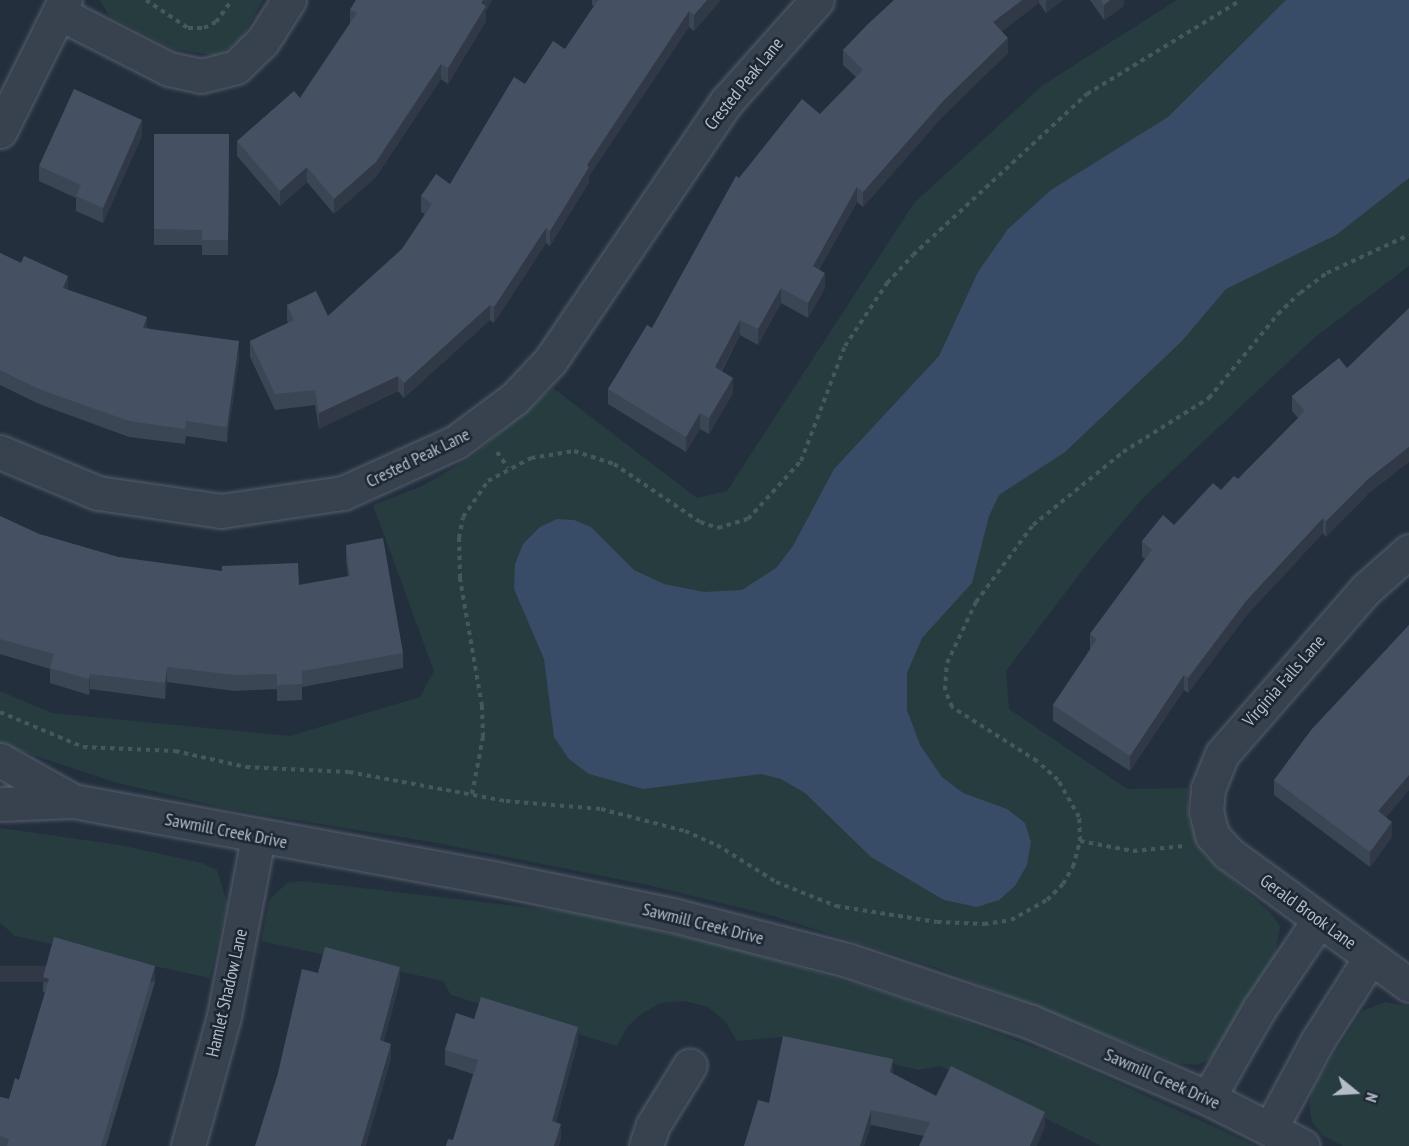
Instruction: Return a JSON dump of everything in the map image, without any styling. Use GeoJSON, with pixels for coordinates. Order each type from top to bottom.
{"type":"FeatureCollection","features":[{"type":"Feature","properties":{"kind":"street"},"geometry":{"type":"LineString","coordinates":[[0,131],[62,7],[169,69],[201,76],[236,67],[262,42],[289,0]]}},
{"type":"Feature","properties":{"kind":"street","name":"Crested Peak Lane"},"geometry":{"type":"LineString","coordinates":[[0,452],[98,492],[221,511],[343,493],[456,442],[515,398],[550,361],[727,101],[817,0]]}},
{"type":"Feature","properties":{"kind":"street","name":"Virginia Falls Lane"},"geometry":{"type":"LineString","coordinates":[[1212,835],[1206,811],[1208,789],[1222,754],[1358,597],[1409,551]]}},
{"type":"Feature","properties":{"kind":"street","name":"Sawmill Creek Drive"},"geometry":{"type":"LineString","coordinates":[[0,760],[73,801]]}},
{"type":"Feature","properties":{"kind":"street","name":"Sawmill Creek Drive"},"geometry":{"type":"LineString","coordinates":[[0,804],[73,801],[258,838],[493,878],[673,915],[847,960],[1031,1022],[1208,1098],[1303,1146]]}},
{"type":"Feature","properties":{"kind":"street","name":"Gerald Brook Lane"},"geometry":{"type":"LineString","coordinates":[[1212,835],[1228,853],[1409,985]]}},
{"type":"Feature","properties":{"kind":"street","name":"Hamlet Shadow Lane"},"geometry":{"type":"LineString","coordinates":[[188,1146],[224,1016],[258,838]]}},
{"type":"Feature","properties":{"kind":"street"},"geometry":{"type":"LineString","coordinates":[[1208,1098],[1259,1009],[1319,920]]}},
{"type":"Feature","properties":{"kind":"street"},"geometry":{"type":"LineString","coordinates":[[1270,1129],[1317,1041],[1370,958]]}},
{"type":"Feature","properties":{"kind":"street"},"geometry":{"type":"LineString","coordinates":[[646,1146],[653,1125],[690,1065]]}},
{"type":"Feature","properties":{"kind":"path"},"geometry":{"type":"LineString","coordinates":[[146,0],[188,28],[204,28],[216,22],[232,0]]}},
{"type":"Feature","properties":{"kind":"path"},"geometry":{"type":"LineString","coordinates":[[472,794],[483,737],[482,706],[460,578],[459,538],[463,517],[488,481],[531,458],[574,451],[614,464],[700,522],[718,528],[748,519],[801,461],[813,437],[844,346],[887,283],[913,255],[1087,94],[1209,23],[1241,0]]}},
{"type":"Feature","properties":{"kind":"path"},"geometry":{"type":"LineString","coordinates":[[0,712],[82,747],[175,751],[246,767],[349,772],[506,801],[601,809],[649,821],[717,845],[805,896],[858,912],[936,922],[984,924],[1031,911],[1063,884],[1073,867],[1080,841],[1079,817],[1058,780],[1037,761],[952,707],[945,690],[947,663],[957,635],[1013,549],[1033,525],[1065,496],[1123,452],[1209,398],[1278,314],[1300,293],[1327,273],[1409,235]]}},
{"type":"Feature","properties":{"kind":"path"},"geometry":{"type":"LineString","coordinates":[[1080,841],[1133,851],[1166,851],[1212,835]]}},
{"type":"Feature","properties":{"kind":"green space"},"geometry":{"type":"Polygon","coordinates":[[[100,0],[263,0],[241,40],[217,56],[173,49],[109,16],[100,0]]]}},
{"type":"Feature","properties":{"kind":"green space"},"geometry":{"type":"Polygon","coordinates":[[[1177,0],[1409,0],[1409,266],[1314,338],[1143,498],[1091,559],[1006,671],[1009,709],[1127,789],[1188,788],[1188,819],[1205,856],[1271,913],[1280,926],[1275,957],[1219,1050],[1208,1060],[1198,1065],[1178,1063],[940,969],[773,916],[647,885],[431,842],[228,809],[114,782],[0,744],[0,691],[52,713],[290,736],[420,697],[434,671],[373,505],[422,486],[470,458],[553,388],[697,498],[727,491],[914,203],[1043,85],[1177,0]]]}},
{"type":"Feature","properties":{"kind":"green space"},"geometry":{"type":"Polygon","coordinates":[[[0,828],[120,845],[202,863],[217,870],[227,902],[210,978],[15,936],[0,923],[0,828]]]}},
{"type":"Feature","properties":{"kind":"green space"},"geometry":{"type":"Polygon","coordinates":[[[302,881],[585,914],[738,949],[906,999],[1061,1057],[1256,1146],[1101,1146],[940,1066],[919,1070],[781,1037],[737,1041],[725,1021],[708,1007],[684,1001],[660,1003],[640,1015],[627,1027],[617,1046],[451,995],[443,981],[261,941],[269,900],[287,883],[302,881]]]}},
{"type":"Feature","properties":{"kind":"green space"},"geometry":{"type":"Polygon","coordinates":[[[1385,1002],[1409,1006],[1409,1146],[1343,1146],[1322,1135],[1312,1122],[1309,1103],[1314,1086],[1362,1011],[1385,1002]]]}},
{"type":"Feature","properties":{"kind":"water"},"geometry":{"type":"Polygon","coordinates":[[[1286,0],[1409,0],[1409,178],[1336,235],[1226,289],[1182,341],[1065,452],[999,495],[989,516],[972,583],[922,638],[907,673],[907,710],[920,745],[942,777],[963,793],[1007,809],[1025,823],[1031,842],[1027,865],[1015,886],[999,900],[977,907],[944,900],[871,857],[805,793],[781,779],[761,774],[643,789],[589,774],[569,759],[554,737],[544,659],[514,589],[515,564],[523,544],[540,527],[557,519],[574,520],[591,527],[634,570],[664,584],[704,592],[742,590],[776,568],[793,546],[834,469],[939,356],[978,272],[1008,229],[1051,190],[1168,117],[1286,0]]]}},
{"type":"Feature","properties":{"kind":"building"},"geometry":{"type":"Polygon","coordinates":[[[356,0],[483,0],[481,3],[486,6],[448,68],[441,64],[376,162],[334,199],[307,167],[280,191],[237,141],[294,91],[300,98],[357,13],[350,10],[356,0]]]}},
{"type":"Feature","properties":{"kind":"building"},"geometry":{"type":"Polygon","coordinates":[[[598,0],[707,0],[694,15],[689,11],[587,165],[589,167],[550,231],[546,228],[494,307],[490,305],[404,383],[398,376],[319,413],[315,390],[275,394],[250,341],[294,320],[287,305],[316,291],[328,316],[402,249],[432,204],[421,196],[436,174],[450,184],[514,77],[525,84],[553,41],[565,49],[598,0]]]}},
{"type":"Feature","properties":{"kind":"building"},"geometry":{"type":"Polygon","coordinates":[[[894,0],[1022,0],[993,22],[1008,38],[944,100],[863,192],[857,187],[813,266],[825,273],[808,303],[781,288],[758,329],[740,320],[715,367],[733,378],[709,418],[700,413],[686,437],[608,389],[647,325],[652,328],[736,176],[739,178],[802,99],[820,114],[863,70],[843,50],[894,0]]]}},
{"type":"Feature","properties":{"kind":"building"},"geometry":{"type":"Polygon","coordinates":[[[74,89],[142,120],[103,208],[76,196],[81,185],[39,166],[74,89]]]}},
{"type":"Feature","properties":{"kind":"building"},"geometry":{"type":"Polygon","coordinates":[[[154,134],[229,134],[228,240],[202,240],[202,230],[154,229],[154,134]]]}},
{"type":"Feature","properties":{"kind":"building"},"geometry":{"type":"Polygon","coordinates":[[[0,253],[21,263],[24,256],[68,276],[63,288],[147,317],[143,328],[239,341],[227,427],[186,421],[185,429],[129,421],[39,389],[0,370],[0,253]]]}},
{"type":"Feature","properties":{"kind":"building"},"geometry":{"type":"Polygon","coordinates":[[[1409,308],[1409,447],[1367,480],[1326,521],[1323,518],[1246,601],[1188,678],[1184,675],[1130,756],[1053,705],[1097,639],[1090,634],[1152,550],[1142,541],[1163,515],[1174,525],[1213,483],[1221,490],[1234,476],[1238,479],[1305,411],[1292,396],[1339,358],[1347,368],[1409,308]]]}},
{"type":"Feature","properties":{"kind":"building"},"geometry":{"type":"Polygon","coordinates":[[[0,516],[39,534],[118,557],[222,571],[222,566],[298,563],[299,585],[350,576],[346,545],[383,538],[403,653],[302,671],[302,684],[277,685],[277,674],[234,675],[167,667],[165,683],[90,674],[89,679],[50,668],[54,654],[0,639],[0,516]]]}},
{"type":"Feature","properties":{"kind":"building"},"geometry":{"type":"Polygon","coordinates":[[[1409,625],[1409,775],[1378,811],[1392,822],[1370,852],[1274,780],[1311,730],[1409,625]]]}},
{"type":"Feature","properties":{"kind":"building"},"geometry":{"type":"Polygon","coordinates":[[[54,937],[155,966],[101,1146],[7,1146],[9,1139],[0,1136],[0,1097],[9,1099],[15,1078],[19,1080],[49,979],[43,977],[54,937]]]}},
{"type":"Feature","properties":{"kind":"building"},"geometry":{"type":"Polygon","coordinates":[[[325,947],[400,967],[380,1040],[391,1044],[361,1146],[255,1146],[278,1073],[302,969],[318,973],[325,947]]]}},
{"type":"Feature","properties":{"kind":"building"},"geometry":{"type":"Polygon","coordinates":[[[481,997],[578,1027],[552,1121],[561,1124],[554,1146],[446,1146],[448,1139],[453,1140],[478,1060],[445,1050],[456,1013],[474,1019],[481,997]]]}},
{"type":"Feature","properties":{"kind":"building"},"geometry":{"type":"Polygon","coordinates":[[[783,1036],[893,1059],[890,1072],[936,1096],[951,1066],[1045,1112],[1030,1146],[919,1146],[930,1122],[871,1110],[860,1146],[744,1146],[758,1100],[769,1103],[783,1036]]]}}]}
